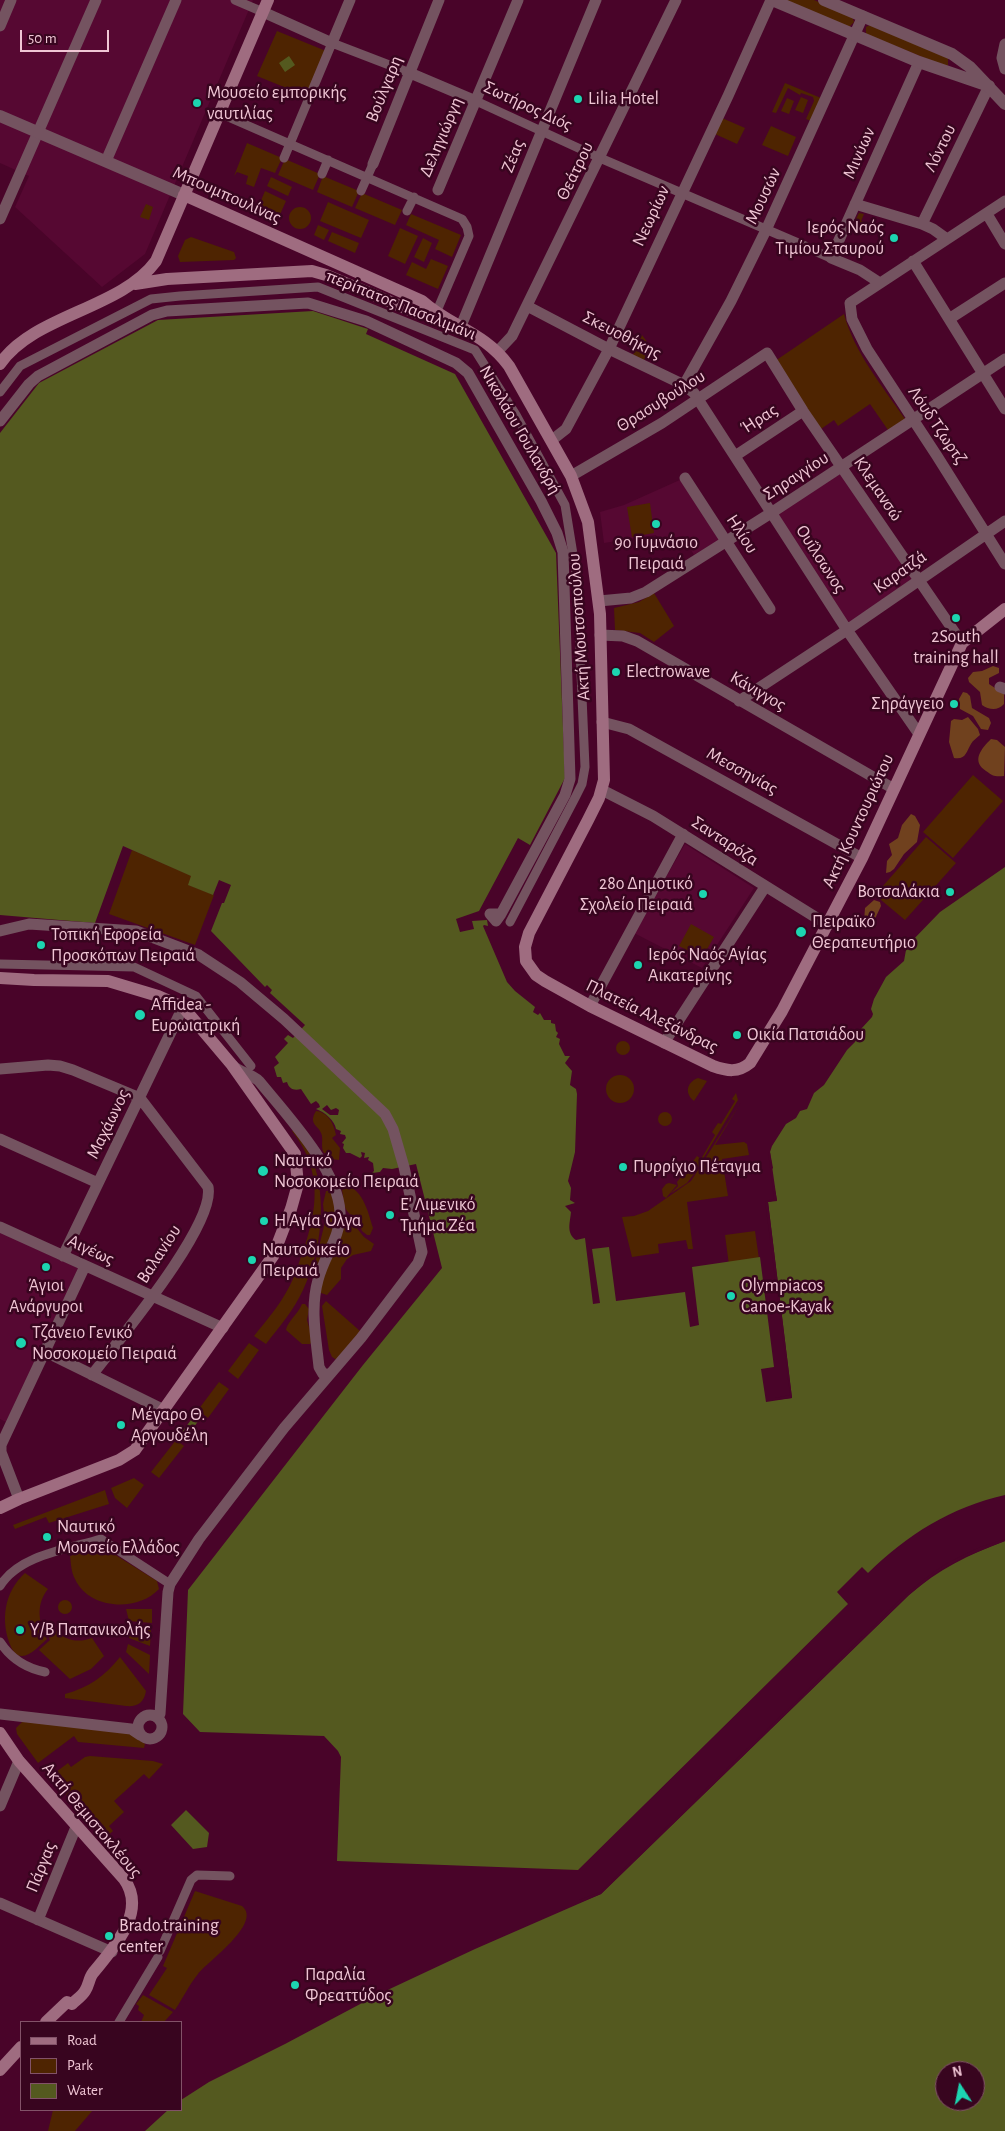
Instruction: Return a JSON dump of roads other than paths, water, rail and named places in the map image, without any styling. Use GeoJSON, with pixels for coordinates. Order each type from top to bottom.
{"type":"FeatureCollection","features":[{"type":"Feature","properties":{"kind":"main road"},"geometry":{"type":"LineString","coordinates":[[1,359],[26,338],[126,287],[148,272],[156,261],[268,0]]}},
{"type":"Feature","properties":{"kind":"main road","name":"Μπουμπουλίνας"},"geometry":{"type":"LineString","coordinates":[[184,195],[422,301],[436,313]]}},
{"type":"Feature","properties":{"kind":"main road"},"geometry":{"type":"LineString","coordinates":[[126,287],[167,279],[312,271],[417,313],[436,313]]}},
{"type":"Feature","properties":{"kind":"main road","name":"Ακτή Μουτσοπούλου"},"geometry":{"type":"LineString","coordinates":[[436,313],[480,337],[497,352],[513,372],[571,476],[588,522],[598,601],[600,635],[604,766],[602,790],[526,940],[526,961],[536,975]]}},
{"type":"Feature","properties":{"kind":"main road","name":"Ακτή Κουντουριώτου"},"geometry":{"type":"LineString","coordinates":[[754,1059],[828,925],[862,858],[962,643],[1005,609]]}},
{"type":"Feature","properties":{"kind":"main road","name":"Πλατεία Αλεξάνδρας"},"geometry":{"type":"LineString","coordinates":[[536,975],[590,1006],[713,1066],[728,1071],[745,1067],[754,1059]]}},
{"type":"Feature","properties":{"kind":"main road"},"geometry":{"type":"LineString","coordinates":[[0,978],[108,980],[158,996],[183,1007],[232,1065],[295,1154],[298,1179],[291,1209],[273,1256],[135,1450],[126,1457],[0,1508]]}},
{"type":"Feature","properties":{"kind":"main road","name":"Ακτή Θεμιστοκλέους"},"geometry":{"type":"LineString","coordinates":[[0,1733],[19,1761],[130,1888],[134,1901],[125,1928],[112,1952],[92,1976],[85,1991],[72,2004],[68,2002],[47,2021]]}},
{"type":"Feature","properties":{"kind":"main road"},"geometry":{"type":"LineString","coordinates":[[2,2063],[20,2048]]}},
{"type":"Feature","properties":{"kind":"street"},"geometry":{"type":"LineString","coordinates":[[0,26],[11,0]]}},
{"type":"Feature","properties":{"kind":"street"},"geometry":{"type":"LineString","coordinates":[[0,219],[96,0]]}},
{"type":"Feature","properties":{"kind":"street"},"geometry":{"type":"LineString","coordinates":[[106,161],[176,0]]}},
{"type":"Feature","properties":{"kind":"street","name":"Σωτήρος Διός"},"geometry":{"type":"LineString","coordinates":[[235,0],[332,43],[476,101],[681,194],[805,246]]}},
{"type":"Feature","properties":{"kind":"street"},"geometry":{"type":"LineString","coordinates":[[284,158],[350,0]]}},
{"type":"Feature","properties":{"kind":"street","name":"Βούλγαρη"},"geometry":{"type":"LineString","coordinates":[[361,191],[439,0]]}},
{"type":"Feature","properties":{"kind":"street","name":"Δεληγιώργη"},"geometry":{"type":"LineString","coordinates":[[431,205],[518,0]]}},
{"type":"Feature","properties":{"kind":"street","name":"Ζέας"},"geometry":{"type":"LineString","coordinates":[[462,326],[596,0]]}},
{"type":"Feature","properties":{"kind":"street","name":"Θεάτρου"},"geometry":{"type":"LineString","coordinates":[[497,352],[512,336],[676,0]]}},
{"type":"Feature","properties":{"kind":"street"},"geometry":{"type":"LineString","coordinates":[[772,0],[919,62],[989,86]]}},
{"type":"Feature","properties":{"kind":"street","name":"Νεωρίων"},"geometry":{"type":"LineString","coordinates":[[552,440],[566,429],[609,349],[772,0]]}},
{"type":"Feature","properties":{"kind":"street"},"geometry":{"type":"LineString","coordinates":[[824,0],[952,54],[970,67],[1005,104]]}},
{"type":"Feature","properties":{"kind":"street","name":"Μουσών"},"geometry":{"type":"LineString","coordinates":[[684,385],[731,301],[766,230],[862,16]]}},
{"type":"Feature","properties":{"kind":"street"},"geometry":{"type":"LineString","coordinates":[[1005,44],[1002,58],[1005,69]]}},
{"type":"Feature","properties":{"kind":"street","name":"Μινύων"},"geometry":{"type":"LineString","coordinates":[[831,258],[919,62]]}},
{"type":"Feature","properties":{"kind":"street","name":"Λόντου"},"geometry":{"type":"LineString","coordinates":[[922,224],[989,86]]}},
{"type":"Feature","properties":{"kind":"street"},"geometry":{"type":"LineString","coordinates":[[219,113],[458,216],[468,227],[468,236],[454,263],[436,313]]}},
{"type":"Feature","properties":{"kind":"street","name":"Μπουμπουλίνας"},"geometry":{"type":"LineString","coordinates":[[0,116],[184,195]]}},
{"type":"Feature","properties":{"kind":"street"},"geometry":{"type":"LineString","coordinates":[[322,174],[328,160]]}},
{"type":"Feature","properties":{"kind":"street"},"geometry":{"type":"LineString","coordinates":[[407,211],[414,197]]}},
{"type":"Feature","properties":{"kind":"street"},"geometry":{"type":"LineString","coordinates":[[816,252],[860,270],[880,283],[1005,201]]}},
{"type":"Feature","properties":{"kind":"street"},"geometry":{"type":"LineString","coordinates":[[855,204],[922,224],[947,239]]}},
{"type":"Feature","properties":{"kind":"street"},"geometry":{"type":"LineString","coordinates":[[987,214],[1005,244]]}},
{"type":"Feature","properties":{"kind":"street"},"geometry":{"type":"LineString","coordinates":[[913,261],[1005,409]]}},
{"type":"Feature","properties":{"kind":"street","name":"Λόυδ Τζωρτζ"},"geometry":{"type":"LineString","coordinates":[[880,283],[850,302],[850,314],[857,332],[1005,564]]}},
{"type":"Feature","properties":{"kind":"street"},"geometry":{"type":"LineString","coordinates":[[949,319],[1005,283]]}},
{"type":"Feature","properties":{"kind":"street","name":"περίπατος Πασαλιμάνι"},"geometry":{"type":"LineString","coordinates":[[0,392],[20,366],[151,298],[318,287],[475,350],[516,415],[565,504],[577,579],[585,767],[582,784],[510,922]]}},
{"type":"Feature","properties":{"kind":"street","name":"Νικολάου Γουλανδρή"},"geometry":{"type":"LineString","coordinates":[[0,421],[29,384],[38,376],[152,316],[175,310],[314,304],[370,322],[463,368],[541,501],[557,533],[563,552],[570,779],[565,795],[501,914]]}},
{"type":"Feature","properties":{"kind":"street","name":"Σκευοθήκης"},"geometry":{"type":"LineString","coordinates":[[527,306],[609,349],[684,385],[699,399]]}},
{"type":"Feature","properties":{"kind":"street","name":"Θρασυβούλου"},"geometry":{"type":"LineString","coordinates":[[571,476],[662,423],[767,353]]}},
{"type":"Feature","properties":{"kind":"street","name":"Κλεμανσώ"},"geometry":{"type":"LineString","coordinates":[[767,353],[803,411],[962,643]]}},
{"type":"Feature","properties":{"kind":"street","name":"Σηραγγίου"},"geometry":{"type":"LineString","coordinates":[[598,601],[624,600],[637,596],[771,514],[1005,359]]}},
{"type":"Feature","properties":{"kind":"street","name":"Ουΐλσωνος"},"geometry":{"type":"LineString","coordinates":[[699,399],[847,630],[919,734]]}},
{"type":"Feature","properties":{"kind":"street","name":"Ήρας"},"geometry":{"type":"LineString","coordinates":[[735,456],[803,411]]}},
{"type":"Feature","properties":{"kind":"street","name":"Ηλίου"},"geometry":{"type":"LineString","coordinates":[[685,478],[770,610]]}},
{"type":"Feature","properties":{"kind":"street","name":"Καρατζά"},"geometry":{"type":"LineString","coordinates":[[739,701],[847,630],[1005,521]]}},
{"type":"Feature","properties":{"kind":"street","name":"Κάνιγγος"},"geometry":{"type":"LineString","coordinates":[[600,635],[623,636],[637,641],[894,789]]}},
{"type":"Feature","properties":{"kind":"street","name":"Μεσσηνίας"},"geometry":{"type":"LineString","coordinates":[[602,722],[630,728],[862,858]]}},
{"type":"Feature","properties":{"kind":"street","name":"Σανταρόζα"},"geometry":{"type":"LineString","coordinates":[[602,790],[638,807],[828,925]]}},
{"type":"Feature","properties":{"kind":"street"},"geometry":{"type":"LineString","coordinates":[[590,1006],[683,834]]}},
{"type":"Feature","properties":{"kind":"street"},"geometry":{"type":"LineString","coordinates":[[664,1043],[765,887]]}},
{"type":"Feature","properties":{"kind":"street"},"geometry":{"type":"LineString","coordinates":[[0,931],[29,924],[136,931],[199,955],[240,982],[295,1028],[385,1114],[394,1129],[422,1252],[421,1257],[361,1338],[284,1428],[199,1539],[170,1584],[160,1714]]}},
{"type":"Feature","properties":{"kind":"street"},"geometry":{"type":"LineString","coordinates":[[0,964],[134,967],[196,996],[251,1066]]}},
{"type":"Feature","properties":{"kind":"street","name":"Μαχάωνος"},"geometry":{"type":"LineString","coordinates":[[64,1256],[183,1007]]}},
{"type":"Feature","properties":{"kind":"street"},"geometry":{"type":"LineString","coordinates":[[0,1069],[48,1065],[60,1066],[140,1098]]}},
{"type":"Feature","properties":{"kind":"street"},"geometry":{"type":"LineString","coordinates":[[232,1065],[238,1071],[249,1073],[259,1081],[296,1128],[334,1184],[340,1213],[337,1234],[322,1266],[315,1289],[319,1367],[323,1374],[330,1374]]}},
{"type":"Feature","properties":{"kind":"street","name":"Βαλανίου"},"geometry":{"type":"LineString","coordinates":[[92,1375],[152,1297],[191,1242],[208,1199],[209,1192],[204,1181],[140,1098]]}},
{"type":"Feature","properties":{"kind":"street"},"geometry":{"type":"LineString","coordinates":[[0,1138],[98,1183]]}},
{"type":"Feature","properties":{"kind":"street","name":"Αιγέως"},"geometry":{"type":"LineString","coordinates":[[0,1227],[223,1328]]}},
{"type":"Feature","properties":{"kind":"street"},"geometry":{"type":"LineString","coordinates":[[19,1499],[1,1452],[3,1430],[46,1352],[85,1266]]}},
{"type":"Feature","properties":{"kind":"street"},"geometry":{"type":"LineString","coordinates":[[46,1352],[164,1410]]}},
{"type":"Feature","properties":{"kind":"street"},"geometry":{"type":"LineString","coordinates":[[0,1586],[9,1574],[21,1564],[101,1539],[170,1584]]}},
{"type":"Feature","properties":{"kind":"street"},"geometry":{"type":"LineString","coordinates":[[0,1642],[9,1654],[21,1664],[45,1672]]}},
{"type":"Feature","properties":{"kind":"street"},"geometry":{"type":"LineString","coordinates":[[0,1708],[17,1712],[125,1725],[139,1722],[146,1716],[153,1716],[158,1718],[161,1727],[156,1737],[145,1738],[131,1730],[0,1714]]}},
{"type":"Feature","properties":{"kind":"street"},"geometry":{"type":"LineString","coordinates":[[139,1722],[138,1730],[140,1735]]}},
{"type":"Feature","properties":{"kind":"street"},"geometry":{"type":"LineString","coordinates":[[0,1806],[19,1761]]}},
{"type":"Feature","properties":{"kind":"street","name":"Πάργας"},"geometry":{"type":"LineString","coordinates":[[38,1920],[76,1827]]}},
{"type":"Feature","properties":{"kind":"street"},"geometry":{"type":"LineString","coordinates":[[120,2021],[159,1954],[190,1880],[197,1875],[230,1876]]}},
{"type":"Feature","properties":{"kind":"street"},"geometry":{"type":"LineString","coordinates":[[0,1903],[112,1952]]}},
{"type":"Feature","properties":{"kind":"water"},"geometry":{"type":"Polygon","coordinates":[[[289,56],[295,65],[285,72],[279,63],[289,56]]]}},
{"type":"Feature","properties":{"kind":"water"},"geometry":{"type":"Polygon","coordinates":[[[313,311],[368,329],[366,334],[455,374],[556,553],[565,778],[530,845],[518,838],[479,911],[456,919],[460,932],[474,929],[472,921],[487,920],[488,926],[483,926],[507,982],[535,1007],[533,1012],[538,1015],[540,1013],[544,1020],[551,1020],[551,1023],[555,1024],[558,1033],[556,1037],[560,1039],[559,1044],[565,1056],[570,1056],[565,1063],[572,1071],[570,1085],[576,1089],[577,1094],[575,1152],[568,1181],[571,1188],[570,1200],[575,1203],[565,1206],[571,1212],[569,1228],[571,1234],[576,1240],[585,1238],[593,1304],[600,1303],[592,1249],[609,1247],[616,1301],[685,1292],[690,1327],[699,1325],[692,1267],[760,1257],[774,1367],[761,1369],[766,1402],[792,1398],[768,1202],[777,1200],[771,1170],[773,1168],[770,1152],[772,1146],[786,1124],[796,1118],[800,1111],[807,1109],[814,1093],[824,1085],[847,1050],[855,1042],[861,1029],[872,1017],[871,1009],[874,999],[886,977],[904,961],[906,950],[910,943],[940,912],[1005,867],[1005,1495],[966,1507],[931,1524],[898,1546],[868,1573],[862,1567],[837,1592],[848,1604],[578,1870],[337,1861],[341,1757],[324,1736],[200,1732],[183,1714],[188,1590],[363,1365],[442,1268],[416,1164],[392,1169],[383,1168],[380,1172],[372,1173],[374,1171],[373,1163],[368,1160],[369,1157],[364,1158],[365,1153],[361,1152],[362,1156],[360,1158],[346,1153],[342,1143],[346,1138],[345,1135],[340,1134],[341,1131],[336,1129],[329,1117],[316,1109],[320,1107],[319,1104],[316,1101],[311,1104],[301,1089],[292,1089],[287,1082],[283,1083],[281,1077],[277,1077],[274,1067],[279,1063],[275,1057],[288,1043],[284,1039],[288,1035],[293,1038],[305,1025],[270,993],[272,990],[267,985],[265,987],[211,931],[231,885],[219,880],[213,895],[188,885],[191,876],[123,846],[95,923],[0,915],[0,433],[39,383],[158,320],[313,311]],[[327,1105],[322,1109],[330,1115],[338,1115],[339,1110],[336,1108],[331,1110],[327,1105]]]}},
{"type":"Feature","properties":{"kind":"water"},"geometry":{"type":"Polygon","coordinates":[[[194,1416],[199,1420],[183,1442],[178,1437],[194,1416]]]}},
{"type":"Feature","properties":{"kind":"water"},"geometry":{"type":"Polygon","coordinates":[[[1005,1541],[1005,2131],[145,2131],[167,2111],[182,2111],[182,2099],[209,2082],[379,1994],[475,1949],[601,1894],[909,1595],[943,1570],[966,1557],[1005,1541]]]}},
{"type":"Feature","properties":{"kind":"water"},"geometry":{"type":"Polygon","coordinates":[[[186,1810],[209,1833],[207,1847],[193,1849],[171,1825],[186,1810]]]}},
{"type":"Feature","properties":{"kind":"place","name":"Lilia Hotel"},"geometry":{"type":"Point","coordinates":[578,99]}},
{"type":"Feature","properties":{"kind":"place","name":"Μουσείο εμπορικής ναυτιλίας"},"geometry":{"type":"Point","coordinates":[197,103]}},
{"type":"Feature","properties":{"kind":"place","name":"Ιερός Ναός Τιμίου Σταυρού"},"geometry":{"type":"Point","coordinates":[894,238]}},
{"type":"Feature","properties":{"kind":"place","name":"9ο Γυμνάσιο Πειραιά"},"geometry":{"type":"Point","coordinates":[656,524]}},
{"type":"Feature","properties":{"kind":"place","name":"2South training hall"},"geometry":{"type":"Point","coordinates":[956,618]}},
{"type":"Feature","properties":{"kind":"place","name":"Electrowave"},"geometry":{"type":"Point","coordinates":[616,672]}},
{"type":"Feature","properties":{"kind":"place","name":"Σηράγγειο"},"geometry":{"type":"Point","coordinates":[954,704]}},
{"type":"Feature","properties":{"kind":"place","name":"Βοτσαλάκια"},"geometry":{"type":"Point","coordinates":[950,892]}},
{"type":"Feature","properties":{"kind":"place","name":"28ο Δημοτικό Σχολείο Πειραιά"},"geometry":{"type":"Point","coordinates":[703,894]}},
{"type":"Feature","properties":{"kind":"place","name":"Πειραϊκό Θεραπευτήριο"},"geometry":{"type":"Point","coordinates":[801,932]}},
{"type":"Feature","properties":{"kind":"place","name":"Τοπική Εφορεία Προσκόπων Πειραιά"},"geometry":{"type":"Point","coordinates":[41,945]}},
{"type":"Feature","properties":{"kind":"place","name":"Ιερός Ναός Αγίας Αικατερίνης"},"geometry":{"type":"Point","coordinates":[638,965]}},
{"type":"Feature","properties":{"kind":"place","name":"Affidea - Ευρωιατρική"},"geometry":{"type":"Point","coordinates":[140,1015]}},
{"type":"Feature","properties":{"kind":"place","name":"Οικία Πατσιάδου"},"geometry":{"type":"Point","coordinates":[737,1035]}},
{"type":"Feature","properties":{"kind":"place","name":"Πυρρίχιο Πέταγμα"},"geometry":{"type":"Point","coordinates":[623,1167]}},
{"type":"Feature","properties":{"kind":"place","name":"Ναυτικό Νοσοκομείο Πειραιά"},"geometry":{"type":"Point","coordinates":[263,1171]}},
{"type":"Feature","properties":{"kind":"place","name":"Ε' Λιμενικό Τμήμα Ζέα"},"geometry":{"type":"Point","coordinates":[390,1215]}},
{"type":"Feature","properties":{"kind":"place","name":"Η Αγία Όλγα"},"geometry":{"type":"Point","coordinates":[264,1221]}},
{"type":"Feature","properties":{"kind":"place","name":"Ναυτοδικείο Πειραιά"},"geometry":{"type":"Point","coordinates":[252,1260]}},
{"type":"Feature","properties":{"kind":"place","name":"Άγιοι Ανάργυροι"},"geometry":{"type":"Point","coordinates":[46,1267]}},
{"type":"Feature","properties":{"kind":"place","name":"Olympiacos Canoe-Kayak"},"geometry":{"type":"Point","coordinates":[731,1296]}},
{"type":"Feature","properties":{"kind":"place","name":"Τζάνειο Γενικό Νοσοκομείο Πειραιά"},"geometry":{"type":"Point","coordinates":[21,1343]}},
{"type":"Feature","properties":{"kind":"place","name":"Μέγαρο Θ. Αργουδέλη"},"geometry":{"type":"Point","coordinates":[121,1425]}},
{"type":"Feature","properties":{"kind":"place","name":"Ναυτικό Μουσείο Ελλάδος"},"geometry":{"type":"Point","coordinates":[47,1537]}},
{"type":"Feature","properties":{"kind":"place","name":"Υ/Β Παπανικολής"},"geometry":{"type":"Point","coordinates":[20,1630]}},
{"type":"Feature","properties":{"kind":"place","name":"Brado.training center"},"geometry":{"type":"Point","coordinates":[109,1936]}},
{"type":"Feature","properties":{"kind":"place","name":"Παραλία Φρεαττύδος"},"geometry":{"type":"Point","coordinates":[295,1985]}}]}
